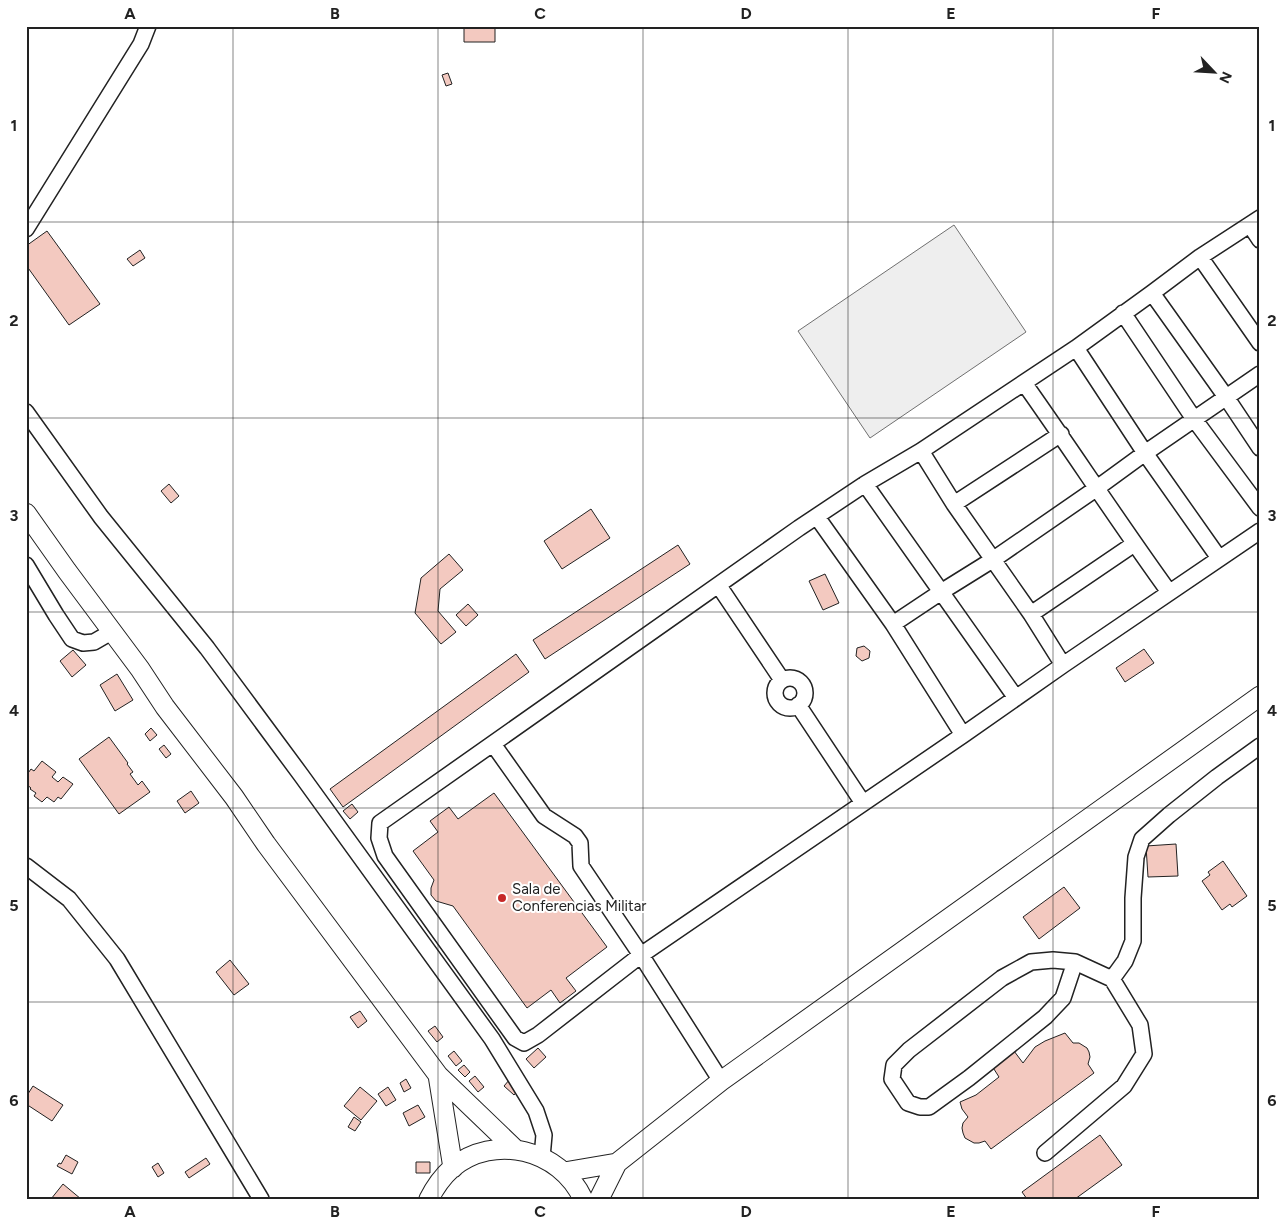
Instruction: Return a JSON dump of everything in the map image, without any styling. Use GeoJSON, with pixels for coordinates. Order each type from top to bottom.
{"type":"FeatureCollection","features":[{"type":"Feature","properties":{"kind":"main road"},"geometry":{"type":"LineString","coordinates":[[26,513],[113,631],[165,707],[234,797],[271,851],[438,1075],[516,1150]]}},
{"type":"Feature","properties":{"kind":"main road"},"geometry":{"type":"LineString","coordinates":[[599,1199],[617,1163],[721,1081],[1260,696]]}},
{"type":"Feature","properties":{"kind":"main road"},"geometry":{"type":"LineString","coordinates":[[438,1075],[453,1168]]}},
{"type":"Feature","properties":{"kind":"main road"},"geometry":{"type":"LineString","coordinates":[[429,1199],[439,1182],[464,1160],[476,1154],[502,1149],[529,1152],[553,1163],[572,1181],[583,1199]]}},
{"type":"Feature","properties":{"kind":"main road"},"geometry":{"type":"LineString","coordinates":[[564,1172],[617,1163]]}},
{"type":"Feature","properties":{"kind":"street"},"geometry":{"type":"LineString","coordinates":[[26,229],[141,44],[148,26]]}},
{"type":"Feature","properties":{"kind":"street"},"geometry":{"type":"LineString","coordinates":[[1260,240],[1255,221],[1200,257],[1076,348],[921,451],[799,528],[380,823],[379,838],[385,856],[515,1038],[524,1044],[641,955],[1168,592],[1260,531]]}},
{"type":"Feature","properties":{"kind":"street"},"geometry":{"type":"LineString","coordinates":[[1200,257],[1260,343]]}},
{"type":"Feature","properties":{"kind":"street"},"geometry":{"type":"LineString","coordinates":[[1152,293],[1260,448]]}},
{"type":"Feature","properties":{"kind":"street"},"geometry":{"type":"LineString","coordinates":[[1123,314],[1194,419],[1260,508]]}},
{"type":"Feature","properties":{"kind":"street"},"geometry":{"type":"LineString","coordinates":[[1076,348],[1145,452],[1219,558]]}},
{"type":"Feature","properties":{"kind":"street"},"geometry":{"type":"LineString","coordinates":[[893,624],[994,559],[1097,488],[1145,452],[1260,374]]}},
{"type":"Feature","properties":{"kind":"street"},"geometry":{"type":"LineString","coordinates":[[1024,383],[1061,434],[1168,592]]}},
{"type":"Feature","properties":{"kind":"street"},"geometry":{"type":"LineString","coordinates":[[26,412],[100,517],[207,648],[492,1039],[536,1111],[544,1135],[542,1157]]}},
{"type":"Feature","properties":{"kind":"street"},"geometry":{"type":"LineString","coordinates":[[954,504],[1061,434]]}},
{"type":"Feature","properties":{"kind":"street"},"geometry":{"type":"LineString","coordinates":[[921,451],[954,504],[994,559],[1063,664]]}},
{"type":"Feature","properties":{"kind":"street"},"geometry":{"type":"LineString","coordinates":[[866,484],[1016,698]]}},
{"type":"Feature","properties":{"kind":"street"},"geometry":{"type":"LineString","coordinates":[[817,517],[893,624],[963,735]]}},
{"type":"Feature","properties":{"kind":"street"},"geometry":{"type":"LineString","coordinates":[[1031,614],[1134,544]]}},
{"type":"Feature","properties":{"kind":"street"},"geometry":{"type":"LineString","coordinates":[[26,565],[72,639],[82,643],[94,642],[113,631]]}},
{"type":"Feature","properties":{"kind":"street"},"geometry":{"type":"LineString","coordinates":[[719,586],[782,680]]}},
{"type":"Feature","properties":{"kind":"street"},"geometry":{"type":"LineString","coordinates":[[793,678],[803,685],[805,696],[798,706],[786,707],[776,699],[776,686],[782,680],[793,678]]}},
{"type":"Feature","properties":{"kind":"street"},"geometry":{"type":"LineString","coordinates":[[798,706],[863,803]]}},
{"type":"Feature","properties":{"kind":"street"},"geometry":{"type":"LineString","coordinates":[[493,744],[544,816],[575,836],[580,843],[581,866],[641,955],[721,1081]]}},
{"type":"Feature","properties":{"kind":"street"},"geometry":{"type":"LineString","coordinates":[[1112,979],[1125,961],[1133,941],[1136,857],[1142,839],[1169,814],[1260,746]]}},
{"type":"Feature","properties":{"kind":"street"},"geometry":{"type":"LineString","coordinates":[[26,866],[69,899],[117,959],[261,1199]]}},
{"type":"Feature","properties":{"kind":"street"},"geometry":{"type":"LineString","coordinates":[[1045,1153],[1124,1086],[1144,1054],[1140,1025],[1112,979],[1075,962],[1053,960],[1030,962],[1002,978],[908,1050],[894,1065],[892,1079],[908,1103],[920,1107],[929,1106],[969,1078],[1045,1018],[1063,998],[1075,962]]}},
{"type":"Feature","properties":{"kind":"shaded area"},"geometry":{"type":"Polygon","coordinates":[[[954,225],[1026,332],[870,438],[798,331],[954,225]]]}},
{"type":"Feature","properties":{"kind":"building"},"geometry":{"type":"Polygon","coordinates":[[[464,26],[495,26],[495,42],[464,42],[464,26]]]}},
{"type":"Feature","properties":{"kind":"building"},"geometry":{"type":"Polygon","coordinates":[[[448,73],[452,84],[446,86],[442,75],[448,73]]]}},
{"type":"Feature","properties":{"kind":"building"},"geometry":{"type":"Polygon","coordinates":[[[47,231],[100,304],[69,325],[26,265],[26,246],[47,231]]]}},
{"type":"Feature","properties":{"kind":"building"},"geometry":{"type":"Polygon","coordinates":[[[140,250],[145,258],[133,266],[127,259],[140,250]]]}},
{"type":"Feature","properties":{"kind":"building"},"geometry":{"type":"Polygon","coordinates":[[[169,484],[179,496],[171,503],[161,491],[169,484]]]}},
{"type":"Feature","properties":{"kind":"building"},"geometry":{"type":"Polygon","coordinates":[[[591,509],[610,538],[562,569],[544,541],[591,509]]]}},
{"type":"Feature","properties":{"kind":"building"},"geometry":{"type":"Polygon","coordinates":[[[678,545],[690,564],[545,659],[533,640],[678,545]]]}},
{"type":"Feature","properties":{"kind":"building"},"geometry":{"type":"Polygon","coordinates":[[[449,554],[463,570],[440,589],[438,611],[456,632],[441,644],[415,613],[421,578],[449,554]]]}},
{"type":"Feature","properties":{"kind":"building"},"geometry":{"type":"Polygon","coordinates":[[[825,574],[839,603],[823,610],[809,581],[825,574]]]}},
{"type":"Feature","properties":{"kind":"building"},"geometry":{"type":"Polygon","coordinates":[[[468,604],[478,615],[466,626],[456,615],[468,604]]]}},
{"type":"Feature","properties":{"kind":"building"},"geometry":{"type":"Polygon","coordinates":[[[864,646],[870,651],[869,658],[862,661],[856,656],[857,648],[864,646]]]}},
{"type":"Feature","properties":{"kind":"building"},"geometry":{"type":"Polygon","coordinates":[[[1144,649],[1154,663],[1125,682],[1116,668],[1144,649]]]}},
{"type":"Feature","properties":{"kind":"building"},"geometry":{"type":"Polygon","coordinates":[[[73,650],[86,665],[72,677],[60,661],[73,650]]]}},
{"type":"Feature","properties":{"kind":"building"},"geometry":{"type":"Polygon","coordinates":[[[516,654],[529,672],[343,807],[330,789],[516,654]]]}},
{"type":"Feature","properties":{"kind":"building"},"geometry":{"type":"Polygon","coordinates":[[[117,674],[133,700],[115,711],[100,685],[117,674]]]}},
{"type":"Feature","properties":{"kind":"building"},"geometry":{"type":"Polygon","coordinates":[[[151,728],[157,735],[150,741],[145,734],[151,728]]]}},
{"type":"Feature","properties":{"kind":"building"},"geometry":{"type":"Polygon","coordinates":[[[109,737],[128,763],[133,772],[130,774],[138,785],[142,781],[150,792],[119,814],[79,759],[109,737]]]}},
{"type":"Feature","properties":{"kind":"building"},"geometry":{"type":"Polygon","coordinates":[[[164,745],[171,754],[166,758],[159,749],[164,745]]]}},
{"type":"Feature","properties":{"kind":"building"},"geometry":{"type":"Polygon","coordinates":[[[42,761],[56,772],[52,777],[58,782],[63,777],[73,784],[61,799],[58,797],[54,802],[47,797],[42,802],[34,796],[36,793],[26,784],[26,776],[31,769],[34,771],[42,761]]]}},
{"type":"Feature","properties":{"kind":"building"},"geometry":{"type":"Polygon","coordinates":[[[191,791],[199,803],[185,813],[177,801],[191,791]]]}},
{"type":"Feature","properties":{"kind":"building","name":"Sala de Conferencias Militar"},"geometry":{"type":"Polygon","coordinates":[[[494,793],[607,947],[566,978],[576,991],[560,1003],[551,990],[527,1008],[453,906],[436,901],[431,895],[434,880],[413,851],[438,832],[430,821],[449,807],[458,819],[494,793]]]}},
{"type":"Feature","properties":{"kind":"building"},"geometry":{"type":"Polygon","coordinates":[[[352,804],[358,812],[350,819],[343,811],[352,804]]]}},
{"type":"Feature","properties":{"kind":"building"},"geometry":{"type":"Polygon","coordinates":[[[1176,844],[1178,876],[1148,877],[1146,846],[1176,844]]]}},
{"type":"Feature","properties":{"kind":"building"},"geometry":{"type":"Polygon","coordinates":[[[1223,861],[1247,896],[1232,907],[1230,904],[1222,910],[1202,881],[1210,875],[1208,872],[1223,861]]]}},
{"type":"Feature","properties":{"kind":"building"},"geometry":{"type":"Polygon","coordinates":[[[1064,887],[1080,908],[1039,939],[1023,917],[1064,887]]]}},
{"type":"Feature","properties":{"kind":"building"},"geometry":{"type":"Polygon","coordinates":[[[230,960],[249,984],[234,995],[216,972],[230,960]]]}},
{"type":"Feature","properties":{"kind":"building"},"geometry":{"type":"Polygon","coordinates":[[[360,1011],[367,1021],[358,1028],[350,1017],[360,1011]]]}},
{"type":"Feature","properties":{"kind":"building"},"geometry":{"type":"Polygon","coordinates":[[[435,1026],[443,1037],[437,1042],[428,1031],[435,1026]]]}},
{"type":"Feature","properties":{"kind":"building"},"geometry":{"type":"Polygon","coordinates":[[[1065,1033],[1073,1043],[1079,1043],[1087,1048],[1090,1057],[1088,1064],[1094,1073],[991,1149],[985,1141],[974,1143],[965,1138],[962,1128],[963,1123],[968,1117],[962,1109],[960,1102],[976,1095],[999,1077],[992,1066],[1014,1051],[1023,1063],[1035,1047],[1065,1033]]]}},
{"type":"Feature","properties":{"kind":"building"},"geometry":{"type":"Polygon","coordinates":[[[538,1048],[546,1057],[534,1068],[526,1059],[538,1048]]]}},
{"type":"Feature","properties":{"kind":"building"},"geometry":{"type":"Polygon","coordinates":[[[454,1051],[462,1061],[456,1066],[448,1056],[454,1051]]]}},
{"type":"Feature","properties":{"kind":"building"},"geometry":{"type":"Polygon","coordinates":[[[464,1065],[470,1072],[465,1077],[458,1070],[464,1065]]]}},
{"type":"Feature","properties":{"kind":"building"},"geometry":{"type":"Polygon","coordinates":[[[475,1076],[484,1087],[478,1092],[469,1081],[475,1076]]]}},
{"type":"Feature","properties":{"kind":"building"},"geometry":{"type":"Polygon","coordinates":[[[406,1079],[411,1088],[404,1092],[400,1083],[406,1079]]]}},
{"type":"Feature","properties":{"kind":"building"},"geometry":{"type":"Polygon","coordinates":[[[510,1079],[520,1088],[514,1095],[504,1086],[510,1079]]]}},
{"type":"Feature","properties":{"kind":"building"},"geometry":{"type":"Polygon","coordinates":[[[33,1086],[63,1105],[52,1121],[26,1104],[26,1097],[33,1086]]]}},
{"type":"Feature","properties":{"kind":"building"},"geometry":{"type":"Polygon","coordinates":[[[360,1087],[377,1101],[361,1120],[344,1106],[360,1087]]]}},
{"type":"Feature","properties":{"kind":"building"},"geometry":{"type":"Polygon","coordinates":[[[388,1087],[396,1100],[386,1106],[378,1094],[388,1087]]]}},
{"type":"Feature","properties":{"kind":"building"},"geometry":{"type":"Polygon","coordinates":[[[418,1105],[425,1117],[409,1126],[403,1113],[418,1105]]]}},
{"type":"Feature","properties":{"kind":"building"},"geometry":{"type":"Polygon","coordinates":[[[354,1117],[361,1122],[355,1131],[348,1127],[354,1117]]]}},
{"type":"Feature","properties":{"kind":"building"},"geometry":{"type":"Polygon","coordinates":[[[1100,1135],[1122,1165],[1075,1199],[1027,1199],[1022,1192],[1100,1135]]]}},
{"type":"Feature","properties":{"kind":"building"},"geometry":{"type":"Polygon","coordinates":[[[66,1155],[78,1162],[72,1174],[57,1166],[59,1163],[61,1164],[66,1155]]]}},
{"type":"Feature","properties":{"kind":"building"},"geometry":{"type":"Polygon","coordinates":[[[206,1158],[210,1164],[189,1178],[185,1172],[206,1158]]]}},
{"type":"Feature","properties":{"kind":"building"},"geometry":{"type":"Polygon","coordinates":[[[416,1162],[430,1162],[430,1173],[416,1173],[416,1162]]]}},
{"type":"Feature","properties":{"kind":"building"},"geometry":{"type":"Polygon","coordinates":[[[158,1163],[164,1173],[158,1177],[152,1167],[158,1163]]]}},
{"type":"Feature","properties":{"kind":"building"},"geometry":{"type":"Polygon","coordinates":[[[63,1184],[81,1199],[51,1199],[63,1184]]]}},
{"type":"Feature","properties":{"kind":"place","name":"Sala de Conferencias Militar"},"geometry":{"type":"Point","coordinates":[502,898]}}]}
